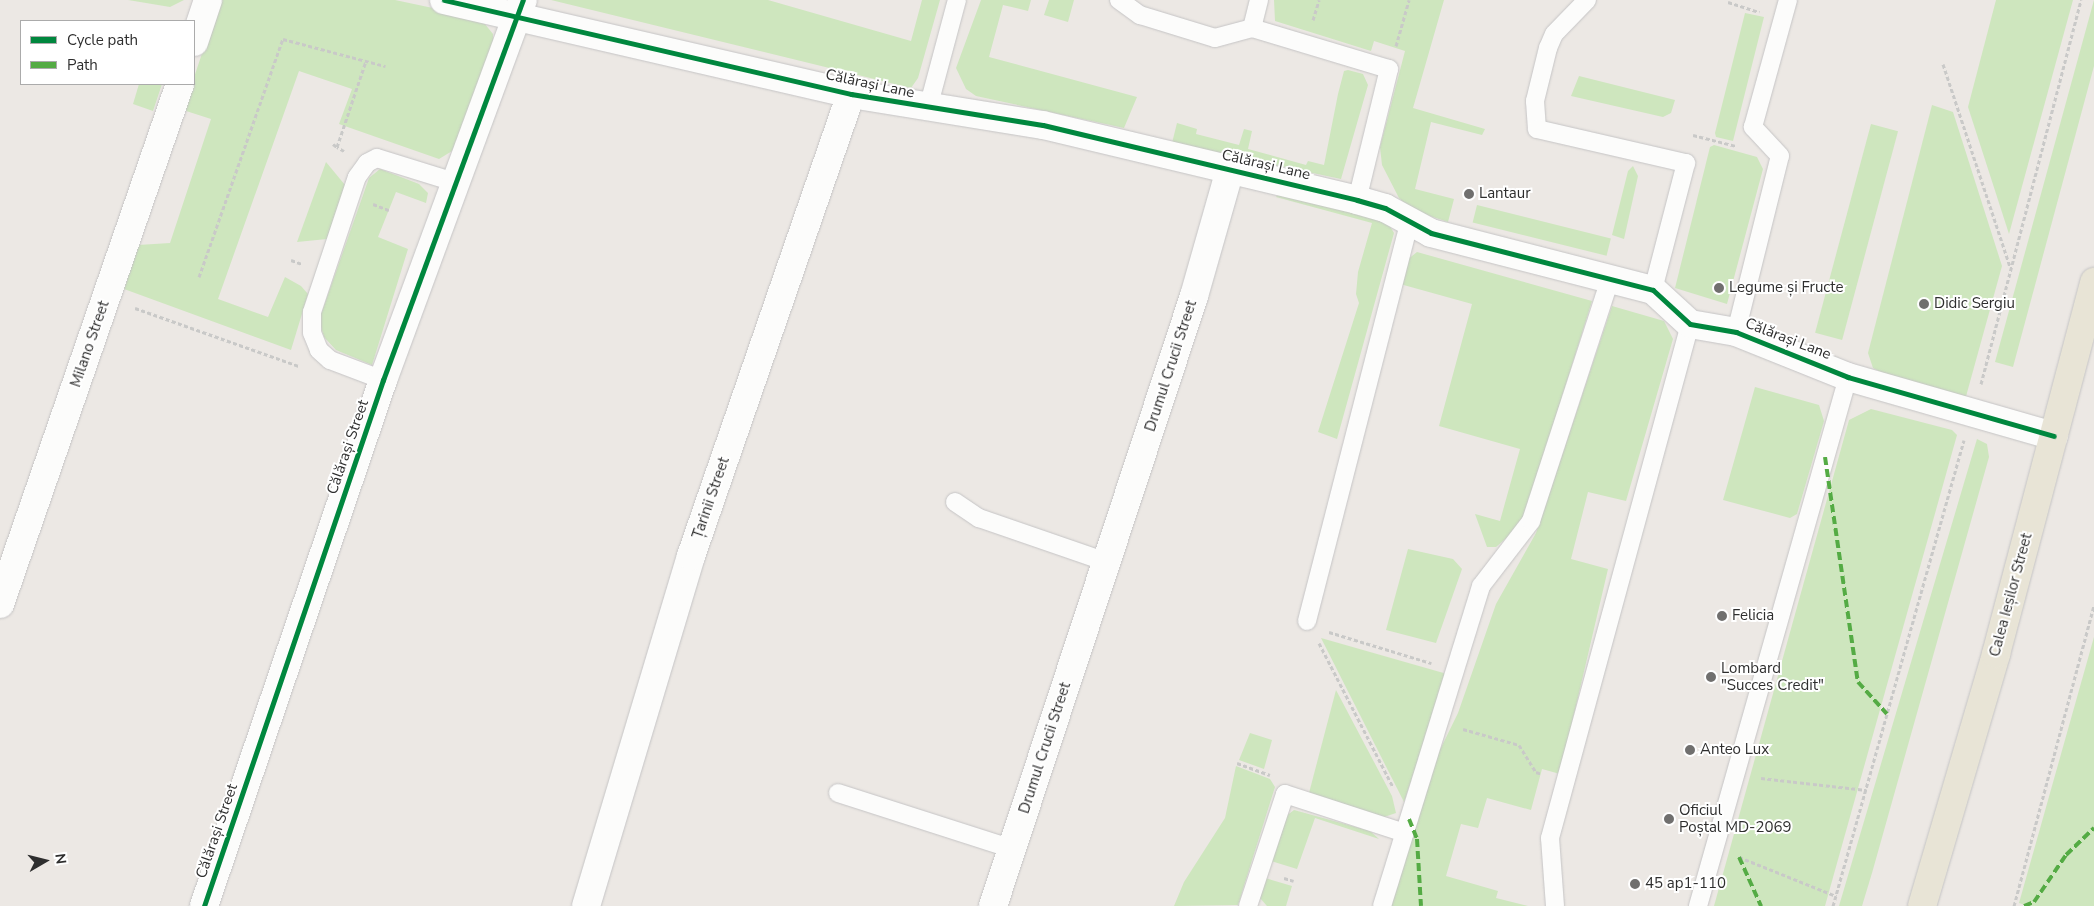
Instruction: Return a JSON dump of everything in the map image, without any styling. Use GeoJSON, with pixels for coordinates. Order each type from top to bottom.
{"type":"FeatureCollection","features":[{"type":"Feature","properties":{"kind":"main road","name":"Calea Ieșilor Street"},"geometry":{"type":"LineString","coordinates":[[1922,906],[2054,436],[2094,282]]}},
{"type":"Feature","properties":{"kind":"street"},"geometry":{"type":"LineString","coordinates":[[195,39],[208,0]]}},
{"type":"Feature","properties":{"kind":"street","name":"Călărași Lane"},"geometry":{"type":"LineString","coordinates":[[444,0],[520,8],[851,94],[928,108],[1043,125],[1357,200],[1385,208],[1409,225],[1653,290],[1690,324],[1736,332],[1848,376],[1972,415],[2054,436]]}},
{"type":"Feature","properties":{"kind":"street","name":"Călărași Street"},"geometry":{"type":"LineString","coordinates":[[204,906],[383,380],[458,183],[520,8]]}},
{"type":"Feature","properties":{"kind":"street","name":"Milano Street"},"geometry":{"type":"LineString","coordinates":[[0,604],[180,85]]}},
{"type":"Feature","properties":{"kind":"street","name":"Țarinii Street"},"geometry":{"type":"LineString","coordinates":[[586,906],[692,556],[851,94]]}},
{"type":"Feature","properties":{"kind":"street","name":"Drumul Crucii Street"},"geometry":{"type":"LineString","coordinates":[[993,906],[1194,296],[1230,170]]}},
{"type":"Feature","properties":{"kind":"lane"},"geometry":{"type":"LineString","coordinates":[[928,108],[958,0]]}},
{"type":"Feature","properties":{"kind":"lane"},"geometry":{"type":"LineString","coordinates":[[1119,0],[1140,15],[1215,38],[1252,28],[1390,69],[1357,200]]}},
{"type":"Feature","properties":{"kind":"lane"},"geometry":{"type":"LineString","coordinates":[[1252,28],[1259,0]]}},
{"type":"Feature","properties":{"kind":"lane"},"geometry":{"type":"LineString","coordinates":[[1588,0],[1554,34],[1548,48],[1535,101],[1537,129],[1686,163],[1653,290]]}},
{"type":"Feature","properties":{"kind":"lane"},"geometry":{"type":"LineString","coordinates":[[1736,332],[1780,156],[1753,127],[1788,0]]}},
{"type":"Feature","properties":{"kind":"lane"},"geometry":{"type":"LineString","coordinates":[[383,380],[330,360],[319,350],[312,333],[312,312],[357,177],[366,163],[378,158],[458,183]]}},
{"type":"Feature","properties":{"kind":"lane"},"geometry":{"type":"LineString","coordinates":[[1308,623],[1409,225]]}},
{"type":"Feature","properties":{"kind":"lane"},"geometry":{"type":"LineString","coordinates":[[1382,906],[1458,671],[1481,586],[1531,522],[1610,279]]}},
{"type":"Feature","properties":{"kind":"lane"},"geometry":{"type":"LineString","coordinates":[[1556,906],[1550,838],[1690,324]]}},
{"type":"Feature","properties":{"kind":"lane"},"geometry":{"type":"LineString","coordinates":[[1698,906],[1848,376]]}},
{"type":"Feature","properties":{"kind":"lane"},"geometry":{"type":"LineString","coordinates":[[955,502],[979,518],[1107,562]]}},
{"type":"Feature","properties":{"kind":"lane"},"geometry":{"type":"LineString","coordinates":[[838,793],[1012,849]]}},
{"type":"Feature","properties":{"kind":"lane"},"geometry":{"type":"LineString","coordinates":[[1248,906],[1285,794],[1407,826]]}},
{"type":"Feature","properties":{"kind":"path"},"geometry":{"type":"LineString","coordinates":[[1390,69],[1409,0]]}},
{"type":"Feature","properties":{"kind":"path"},"geometry":{"type":"LineString","coordinates":[[1833,906],[1972,415],[2081,0]]}},
{"type":"Feature","properties":{"kind":"path"},"geometry":{"type":"LineString","coordinates":[[1728,2],[1783,19]]}},
{"type":"Feature","properties":{"kind":"path"},"geometry":{"type":"LineString","coordinates":[[199,277],[283,39],[385,66]]}},
{"type":"Feature","properties":{"kind":"path"},"geometry":{"type":"LineString","coordinates":[[337,146],[366,61]]}},
{"type":"Feature","properties":{"kind":"path"},"geometry":{"type":"LineString","coordinates":[[1943,64],[2010,267]]}},
{"type":"Feature","properties":{"kind":"path"},"geometry":{"type":"LineString","coordinates":[[1693,135],[1745,148]]}},
{"type":"Feature","properties":{"kind":"path"},"geometry":{"type":"LineString","coordinates":[[333,144],[366,163]]}},
{"type":"Feature","properties":{"kind":"path"},"geometry":{"type":"LineString","coordinates":[[106,298],[304,368]]}},
{"type":"Feature","properties":{"kind":"path"},"geometry":{"type":"LineString","coordinates":[[2014,906],[2094,606]]}},
{"type":"Feature","properties":{"kind":"path"},"geometry":{"type":"LineString","coordinates":[[1308,623],[1458,671]]}},
{"type":"Feature","properties":{"kind":"path"},"geometry":{"type":"LineString","coordinates":[[1308,623],[1407,826]]}},
{"type":"Feature","properties":{"kind":"path"},"geometry":{"type":"LineString","coordinates":[[1441,722],[1519,745],[1536,772],[1565,782]]}},
{"type":"Feature","properties":{"kind":"path"},"geometry":{"type":"LineString","coordinates":[[1238,763],[1272,776]]}},
{"type":"Feature","properties":{"kind":"path"},"geometry":{"type":"LineString","coordinates":[[1735,775],[1866,790]]}},
{"type":"Feature","properties":{"kind":"path"},"geometry":{"type":"LineString","coordinates":[[1715,847],[1836,896]]}},
{"type":"Feature","properties":{"kind":"green space"},"geometry":{"type":"Polygon","coordinates":[[[128,0],[184,0],[170,7],[128,0]]]}},
{"type":"Feature","properties":{"kind":"green space"},"geometry":{"type":"Polygon","coordinates":[[[220,0],[395,0],[480,18],[493,34],[493,44],[457,148],[439,159],[339,124],[352,89],[299,71],[218,299],[268,317],[285,277],[301,286],[308,294],[291,350],[124,289],[138,245],[170,243],[211,119],[183,110],[191,85],[195,85],[195,74],[220,0]]]}},
{"type":"Feature","properties":{"kind":"green space"},"geometry":{"type":"Polygon","coordinates":[[[551,0],[768,0],[911,41],[922,0],[940,0],[918,78],[911,88],[551,0]]]}},
{"type":"Feature","properties":{"kind":"green space"},"geometry":{"type":"Polygon","coordinates":[[[981,0],[1031,0],[1028,11],[1003,5],[989,57],[1137,97],[1124,128],[976,96],[966,89],[956,68],[981,0]]]}},
{"type":"Feature","properties":{"kind":"green space"},"geometry":{"type":"Polygon","coordinates":[[[1049,0],[1074,0],[1068,22],[1044,15],[1049,0]]]}},
{"type":"Feature","properties":{"kind":"green space"},"geometry":{"type":"Polygon","coordinates":[[[1274,0],[1444,0],[1413,108],[1485,129],[1482,135],[1431,122],[1415,189],[1454,199],[1448,222],[1412,210],[1399,198],[1382,165],[1380,147],[1405,51],[1374,41],[1371,51],[1275,21],[1274,0]]]}},
{"type":"Feature","properties":{"kind":"green space"},"geometry":{"type":"Polygon","coordinates":[[[1996,0],[2073,0],[2009,234],[1968,107],[1996,0]]]}},
{"type":"Feature","properties":{"kind":"green space"},"geometry":{"type":"Polygon","coordinates":[[[2094,0],[2094,66],[2013,367],[1995,362],[2094,0]]]}},
{"type":"Feature","properties":{"kind":"green space"},"geometry":{"type":"Polygon","coordinates":[[[1745,13],[1764,17],[1733,141],[1716,137],[1715,133],[1745,13]]]}},
{"type":"Feature","properties":{"kind":"green space"},"geometry":{"type":"Polygon","coordinates":[[[1348,70],[1363,74],[1368,85],[1341,179],[1172,143],[1177,123],[1197,129],[1196,134],[1239,145],[1244,129],[1252,131],[1248,149],[1306,165],[1308,161],[1324,165],[1338,94],[1344,71],[1348,70]]]}},
{"type":"Feature","properties":{"kind":"green space"},"geometry":{"type":"Polygon","coordinates":[[[1579,76],[1675,100],[1671,113],[1663,117],[1571,96],[1579,76]]]}},
{"type":"Feature","properties":{"kind":"green space"},"geometry":{"type":"Polygon","coordinates":[[[139,85],[162,85],[153,111],[133,104],[139,85]]]}},
{"type":"Feature","properties":{"kind":"green space"},"geometry":{"type":"Polygon","coordinates":[[[1932,105],[1953,112],[2002,266],[1965,400],[1896,380],[1873,368],[1868,353],[1932,105]]]}},
{"type":"Feature","properties":{"kind":"green space"},"geometry":{"type":"Polygon","coordinates":[[[1871,124],[1898,131],[1842,340],[1815,333],[1871,124]]]}},
{"type":"Feature","properties":{"kind":"green space"},"geometry":{"type":"Polygon","coordinates":[[[1714,145],[1757,157],[1763,169],[1727,304],[1675,288],[1710,147],[1714,145]]]}},
{"type":"Feature","properties":{"kind":"green space"},"geometry":{"type":"Polygon","coordinates":[[[326,162],[345,185],[327,239],[297,242],[326,162]]]}},
{"type":"Feature","properties":{"kind":"green space"},"geometry":{"type":"Polygon","coordinates":[[[1633,166],[1638,176],[1624,239],[1612,235],[1628,171],[1633,166]]]}},
{"type":"Feature","properties":{"kind":"green space"},"geometry":{"type":"Polygon","coordinates":[[[380,169],[419,184],[428,193],[426,203],[396,192],[378,237],[408,249],[372,365],[336,350],[324,337],[319,320],[369,178],[380,169]]]}},
{"type":"Feature","properties":{"kind":"green space"},"geometry":{"type":"Polygon","coordinates":[[[1279,193],[1386,220],[1394,233],[1337,439],[1318,432],[1359,303],[1356,294],[1358,272],[1372,223],[1276,197],[1279,193]]]}},
{"type":"Feature","properties":{"kind":"green space"},"geometry":{"type":"Polygon","coordinates":[[[1477,205],[1611,238],[1607,256],[1473,222],[1477,205]]]}},
{"type":"Feature","properties":{"kind":"green space"},"geometry":{"type":"Polygon","coordinates":[[[1417,252],[1592,301],[1526,512],[1518,528],[1496,547],[1487,547],[1475,514],[1500,521],[1520,449],[1439,426],[1472,304],[1400,284],[1407,260],[1417,252]]]}},
{"type":"Feature","properties":{"kind":"green space"},"geometry":{"type":"Polygon","coordinates":[[[1612,306],[1664,321],[1673,339],[1626,501],[1588,492],[1571,559],[1608,569],[1560,774],[1542,769],[1531,810],[1487,798],[1478,828],[1461,824],[1446,876],[1498,891],[1496,898],[1528,906],[1391,906],[1435,760],[1458,713],[1496,604],[1536,533],[1612,306]]]}},
{"type":"Feature","properties":{"kind":"green space"},"geometry":{"type":"Polygon","coordinates":[[[1755,387],[1819,405],[1824,421],[1797,514],[1790,518],[1723,500],[1755,387]]]}},
{"type":"Feature","properties":{"kind":"green space"},"geometry":{"type":"Polygon","coordinates":[[[1871,409],[1952,430],[1957,435],[1825,906],[1714,906],[1849,420],[1871,409]]]}},
{"type":"Feature","properties":{"kind":"green space"},"geometry":{"type":"Polygon","coordinates":[[[1977,439],[1987,444],[1989,457],[1872,873],[1862,906],[1839,906],[1977,439]]]}},
{"type":"Feature","properties":{"kind":"green space"},"geometry":{"type":"Polygon","coordinates":[[[1408,549],[1453,559],[1462,569],[1436,643],[1386,630],[1408,549]]]}},
{"type":"Feature","properties":{"kind":"green space"},"geometry":{"type":"Polygon","coordinates":[[[2094,637],[2094,906],[2028,906],[2019,903],[2094,637]]]}},
{"type":"Feature","properties":{"kind":"green space"},"geometry":{"type":"Polygon","coordinates":[[[1321,638],[1447,674],[1404,802],[1321,638]]]}},
{"type":"Feature","properties":{"kind":"green space"},"geometry":{"type":"Polygon","coordinates":[[[1336,690],[1392,796],[1396,813],[1384,817],[1309,793],[1336,690]]]}},
{"type":"Feature","properties":{"kind":"green space"},"geometry":{"type":"Polygon","coordinates":[[[1250,733],[1272,740],[1264,769],[1239,760],[1250,733]]]}},
{"type":"Feature","properties":{"kind":"green space"},"geometry":{"type":"Polygon","coordinates":[[[1236,766],[1270,779],[1275,787],[1238,905],[1174,906],[1184,882],[1225,818],[1236,766]]]}},
{"type":"Feature","properties":{"kind":"green space"},"geometry":{"type":"Polygon","coordinates":[[[1294,810],[1370,831],[1379,839],[1315,818],[1297,869],[1271,861],[1285,817],[1294,810]]]}},
{"type":"Feature","properties":{"kind":"green space"},"geometry":{"type":"Polygon","coordinates":[[[1265,878],[1292,886],[1286,906],[1267,906],[1260,898],[1265,878]]]}},
{"type":"Feature","properties":{"kind":"marked path"},"geometry":{"type":"LineString","coordinates":[[1825,457],[1858,682],[1887,714]]}},
{"type":"Feature","properties":{"kind":"marked path"},"geometry":{"type":"LineString","coordinates":[[1409,819],[1417,839],[1421,906]]}},
{"type":"Feature","properties":{"kind":"marked path"},"geometry":{"type":"LineString","coordinates":[[2024,906],[2034,902],[2066,855],[2094,828]]}},
{"type":"Feature","properties":{"kind":"marked path"},"geometry":{"type":"LineString","coordinates":[[1739,857],[1761,906]]}},
{"type":"Feature","properties":{"kind":"cycle path"},"geometry":{"type":"LineString","coordinates":[[444,0],[851,94],[1043,125],[1357,200],[1385,208],[1431,233],[1653,290],[1690,324],[1736,332],[1848,377],[2054,436]]}},
{"type":"Feature","properties":{"kind":"cycle path"},"geometry":{"type":"LineString","coordinates":[[204,906],[383,380],[523,0]]}},
{"type":"Feature","properties":{"kind":"place","name":"Lantaur"},"geometry":{"type":"Point","coordinates":[1469,194]}},
{"type":"Feature","properties":{"kind":"place","name":"Legume și Fructe"},"geometry":{"type":"Point","coordinates":[1719,288]}},
{"type":"Feature","properties":{"kind":"place","name":"Didic Sergiu"},"geometry":{"type":"Point","coordinates":[1924,304]}},
{"type":"Feature","properties":{"kind":"place","name":"Felicia"},"geometry":{"type":"Point","coordinates":[1722,616]}},
{"type":"Feature","properties":{"kind":"place","name":"Lombard \"Succes Credit\""},"geometry":{"type":"Point","coordinates":[1711,677]}},
{"type":"Feature","properties":{"kind":"place","name":"Anteo Lux"},"geometry":{"type":"Point","coordinates":[1690,750]}},
{"type":"Feature","properties":{"kind":"place","name":"Oficiul Poștal MD-2069"},"geometry":{"type":"Point","coordinates":[1669,819]}},
{"type":"Feature","properties":{"kind":"place","name":"45 ap1-110"},"geometry":{"type":"Point","coordinates":[1635,884]}}]}
